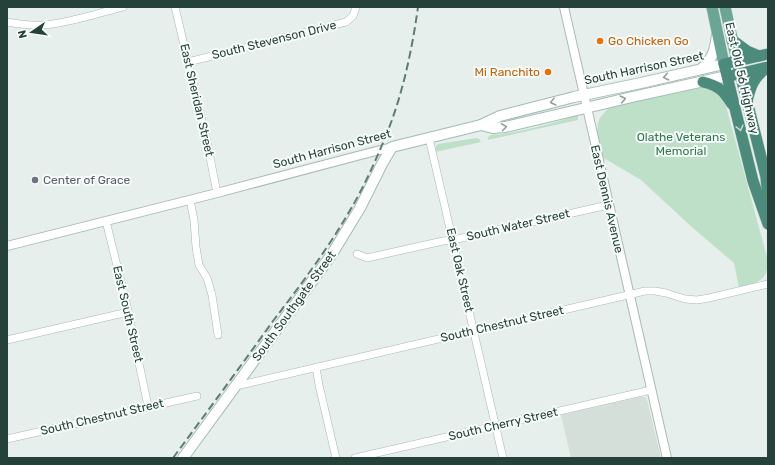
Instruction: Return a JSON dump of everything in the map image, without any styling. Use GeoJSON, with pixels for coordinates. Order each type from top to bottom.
{"type":"FeatureCollection","features":[{"type":"Feature","properties":{"kind":"highway"},"geometry":{"type":"LineString","coordinates":[[732,40],[747,52],[763,55]]}},
{"type":"Feature","properties":{"kind":"highway","name":"South Harrison Street"},"geometry":{"type":"LineString","coordinates":[[724,64],[763,55]]}},
{"type":"Feature","properties":{"kind":"highway","name":"East Old 56 Highway"},"geometry":{"type":"LineString","coordinates":[[737,61],[766,177],[768,199]]}},
{"type":"Feature","properties":{"kind":"highway","name":"East Old 56 Highway"},"geometry":{"type":"LineString","coordinates":[[724,64],[753,181],[768,224]]}},
{"type":"Feature","properties":{"kind":"highway"},"geometry":{"type":"LineString","coordinates":[[747,101],[754,81],[759,74],[768,67]]}},
{"type":"Feature","properties":{"kind":"highway","name":"South Harrison Street"},"geometry":{"type":"LineString","coordinates":[[728,76],[768,67]]}},
{"type":"Feature","properties":{"kind":"highway"},"geometry":{"type":"LineString","coordinates":[[703,82],[713,84],[721,89],[728,97],[735,110]]}},
{"type":"Feature","properties":{"kind":"main road","name":"East Old 56 Highway"},"geometry":{"type":"LineString","coordinates":[[712,7],[724,64]]}},
{"type":"Feature","properties":{"kind":"main road","name":"East Old 56 Highway"},"geometry":{"type":"LineString","coordinates":[[724,7],[737,61]]}},
{"type":"Feature","properties":{"kind":"main road"},"geometry":{"type":"LineString","coordinates":[[700,69],[713,54],[718,33]]}},
{"type":"Feature","properties":{"kind":"main road","name":"South Harrison Street"},"geometry":{"type":"LineString","coordinates":[[392,147],[481,125],[500,116],[584,95],[724,64]]}},
{"type":"Feature","properties":{"kind":"main road","name":"South Harrison Street"},"geometry":{"type":"LineString","coordinates":[[481,125],[493,128],[505,127],[587,107],[728,76]]}},
{"type":"Feature","properties":{"kind":"main road","name":"South Southgate Street"},"geometry":{"type":"LineString","coordinates":[[183,458],[332,254],[357,213],[392,147]]}},
{"type":"Feature","properties":{"kind":"street"},"geometry":{"type":"LineString","coordinates":[[7,22],[43,25],[123,7]]}},
{"type":"Feature","properties":{"kind":"street","name":"East Sheridan Street"},"geometry":{"type":"LineString","coordinates":[[175,7],[207,142],[217,193]]}},
{"type":"Feature","properties":{"kind":"street","name":"East Dennis Avenue"},"geometry":{"type":"LineString","coordinates":[[564,7],[667,458]]}},
{"type":"Feature","properties":{"kind":"street","name":"South Stevenson Drive"},"geometry":{"type":"LineString","coordinates":[[188,62],[346,22],[353,16],[355,9]]}},
{"type":"Feature","properties":{"kind":"street","name":"East Oak Street"},"geometry":{"type":"LineString","coordinates":[[429,138],[503,458]]}},
{"type":"Feature","properties":{"kind":"street","name":"South Harrison Street"},"geometry":{"type":"LineString","coordinates":[[7,246],[392,147]]}},
{"type":"Feature","properties":{"kind":"street"},"geometry":{"type":"LineString","coordinates":[[190,200],[194,220],[199,265],[207,278],[212,295],[218,335]]}},
{"type":"Feature","properties":{"kind":"street","name":"South Water Street"},"geometry":{"type":"LineString","coordinates":[[357,254],[367,258],[608,205]]}},
{"type":"Feature","properties":{"kind":"street","name":"East South Street"},"geometry":{"type":"LineString","coordinates":[[106,221],[128,312],[148,406]]}},
{"type":"Feature","properties":{"kind":"street","name":"South Chestnut Street"},"geometry":{"type":"LineString","coordinates":[[236,386],[629,294],[655,291],[685,299],[698,300],[768,284]]}},
{"type":"Feature","properties":{"kind":"street"},"geometry":{"type":"LineString","coordinates":[[7,340],[128,312]]}},
{"type":"Feature","properties":{"kind":"street"},"geometry":{"type":"LineString","coordinates":[[316,367],[336,458]]}},
{"type":"Feature","properties":{"kind":"street","name":"South Cherry Street"},"geometry":{"type":"LineString","coordinates":[[355,458],[651,390]]}},
{"type":"Feature","properties":{"kind":"street","name":"South Chestnut Street"},"geometry":{"type":"LineString","coordinates":[[7,440],[148,406],[197,396]]}},
{"type":"Feature","properties":{"kind":"shaded area"},"geometry":{"type":"Polygon","coordinates":[[[645,397],[647,400],[661,458],[571,458],[561,415],[645,397]]]}},
{"type":"Feature","properties":{"kind":"green space","name":"Olathe Veterans Memorial"},"geometry":{"type":"Polygon","coordinates":[[[703,83],[724,99],[767,257],[767,271],[765,276],[757,282],[739,287],[734,263],[694,229],[641,180],[602,157],[599,143],[599,120],[612,105],[703,83]]]}},
{"type":"Feature","properties":{"kind":"green space"},"geometry":{"type":"Polygon","coordinates":[[[578,116],[578,120],[488,140],[490,135],[530,129],[578,116]]]}},
{"type":"Feature","properties":{"kind":"green space"},"geometry":{"type":"Polygon","coordinates":[[[476,138],[481,142],[435,152],[438,144],[476,138]]]}},
{"type":"Feature","properties":{"kind":"railway"},"geometry":{"type":"LineString","coordinates":[[173,458],[313,268],[341,226],[365,183],[379,153],[398,102],[410,55],[418,7]]}},
{"type":"Feature","properties":{"kind":"place","name":"Go Chicken Go"},"geometry":{"type":"Point","coordinates":[600,41]}},
{"type":"Feature","properties":{"kind":"place","name":"Mi Ranchito"},"geometry":{"type":"Point","coordinates":[548,72]}},
{"type":"Feature","properties":{"kind":"place","name":"Center of Grace"},"geometry":{"type":"Point","coordinates":[35,180]}}]}
